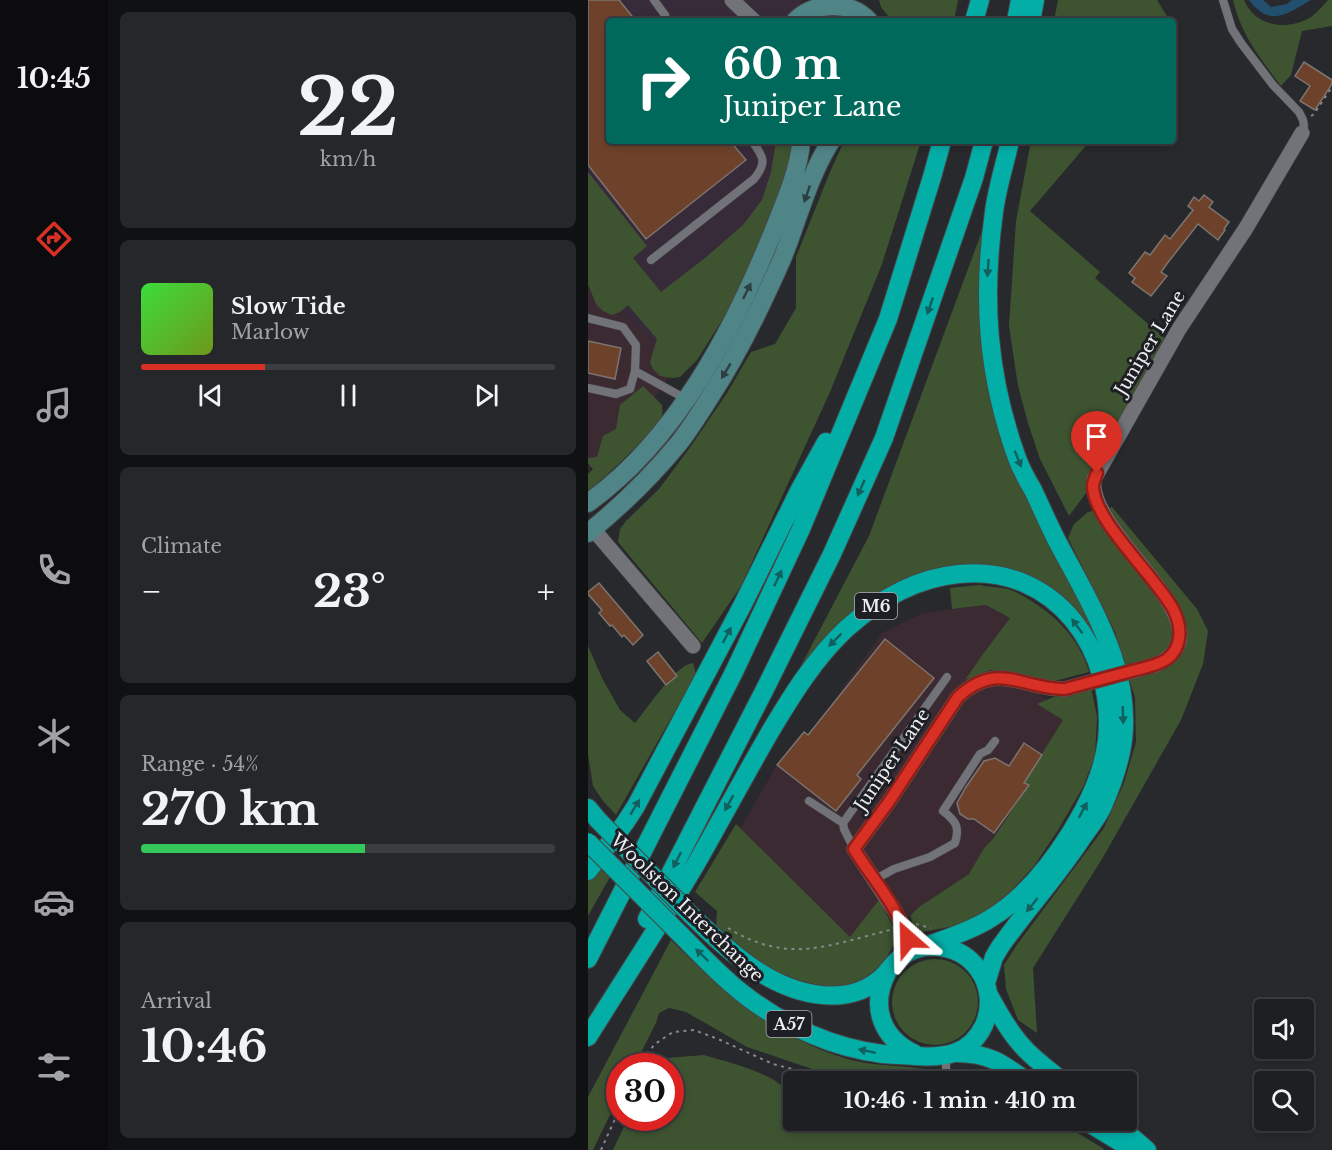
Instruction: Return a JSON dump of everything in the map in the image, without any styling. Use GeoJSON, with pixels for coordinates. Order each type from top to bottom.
{"type":"FeatureCollection","features":[{"type":"Feature","properties":{"kind":"highway"},"geometry":{"type":"LineString","coordinates":[[975,18],[980,0]]}},
{"type":"Feature","properties":{"kind":"highway"},"geometry":{"type":"LineString","coordinates":[[1017,18],[1020,0]]}},
{"type":"Feature","properties":{"kind":"highway"},"geometry":{"type":"LineString","coordinates":[[1032,18],[1035,0]]}},
{"type":"Feature","properties":{"kind":"highway"},"geometry":{"type":"LineString","coordinates":[[588,959],[734,672],[801,529],[888,319],[941,144]]}},
{"type":"Feature","properties":{"kind":"highway","name":"M6"},"geometry":{"type":"LineString","coordinates":[[588,1036],[832,554],[884,438],[974,178],[983,144]]}},
{"type":"Feature","properties":{"kind":"highway"},"geometry":{"type":"LineString","coordinates":[[951,1054],[975,1040],[986,1020],[989,1008],[987,989],[994,957],[1000,946],[1059,871],[1101,809],[1121,750],[1124,724],[1119,675],[1112,655],[1093,607],[1018,460],[993,370],[988,322],[987,273],[994,210],[1009,144]]}},
{"type":"Feature","properties":{"kind":"highway"},"geometry":{"type":"LineString","coordinates":[[588,871],[636,806],[742,606],[800,489],[865,373]]}},
{"type":"Feature","properties":{"kind":"highway","name":"Woolston Interchange"},"geometry":{"type":"LineString","coordinates":[[588,1036],[695,865],[783,710],[828,647],[869,610],[910,586],[936,578],[979,573],[1013,579],[1030,586],[1056,602],[1067,613],[1088,642],[1103,680],[1107,741],[1099,774],[1092,794],[1052,860],[1024,891],[987,921],[902,956],[870,987],[853,993],[828,995],[799,990],[774,980],[750,966],[724,946],[690,914],[593,814]]}},
{"type":"Feature","properties":{"kind":"highway","name":"Woolston Interchange"},"geometry":{"type":"LineString","coordinates":[[588,842],[739,990],[783,1021],[816,1036],[850,1047],[884,1054],[926,1057],[951,1054]]}},
{"type":"Feature","properties":{"kind":"highway"},"geometry":{"type":"LineString","coordinates":[[918,949],[939,946],[952,949],[967,957],[978,969],[1002,1019],[1015,1038],[1050,1071]]}},
{"type":"Feature","properties":{"kind":"highway","name":"Woolston Interchange"},"geometry":{"type":"LineString","coordinates":[[887,971],[879,994],[882,1022],[888,1033],[905,1049],[926,1057]]}},
{"type":"Feature","properties":{"kind":"highway","name":"A57"},"geometry":{"type":"LineString","coordinates":[[951,1054],[975,1054],[990,1057],[1013,1071]]}},
{"type":"Feature","properties":{"kind":"highway"},"geometry":{"type":"LineString","coordinates":[[1102,1131],[1133,1150]]}},
{"type":"Feature","properties":{"kind":"highway"},"geometry":{"type":"LineString","coordinates":[[1125,1131],[1147,1150]]}},
{"type":"Feature","properties":{"kind":"main road"},"geometry":{"type":"LineString","coordinates":[[797,18],[819,0]]}},
{"type":"Feature","properties":{"kind":"main road"},"geometry":{"type":"LineString","coordinates":[[860,0],[869,18]]}},
{"type":"Feature","properties":{"kind":"main road"},"geometry":{"type":"LineString","coordinates":[[797,18],[819,7],[836,5],[851,9],[866,18]]}},
{"type":"Feature","properties":{"kind":"main road"},"geometry":{"type":"LineString","coordinates":[[588,503],[624,474],[647,450],[704,374],[757,271],[781,213],[797,165],[800,144]]}},
{"type":"Feature","properties":{"kind":"main road"},"geometry":{"type":"LineString","coordinates":[[590,531],[623,503],[680,442],[718,384],[764,299],[798,220],[815,172],[829,144]]}},
{"type":"Feature","properties":{"kind":"street"},"geometry":{"type":"LineString","coordinates":[[732,0],[751,17]]}},
{"type":"Feature","properties":{"kind":"street","name":"Juniper Lane"},"geometry":{"type":"LineString","coordinates":[[854,849],[888,803],[958,697],[968,688],[981,681],[997,677],[1053,689],[1065,689],[1155,665],[1170,657],[1178,645],[1180,636],[1173,609],[1107,520],[1094,493],[1094,479],[1179,329],[1246,228],[1302,127]]}},
{"type":"Feature","properties":{"kind":"street"},"geometry":{"type":"LineString","coordinates":[[590,531],[693,646]]}},
{"type":"Feature","properties":{"kind":"street"},"geometry":{"type":"LineString","coordinates":[[854,849],[918,949]]}},
{"type":"Feature","properties":{"kind":"lane"},"geometry":{"type":"LineString","coordinates":[[654,0],[666,18]]}},
{"type":"Feature","properties":{"kind":"lane"},"geometry":{"type":"LineString","coordinates":[[1223,0],[1232,29],[1273,85],[1299,112],[1302,127]]}},
{"type":"Feature","properties":{"kind":"lane"},"geometry":{"type":"LineString","coordinates":[[651,260],[754,179],[762,169],[763,162],[760,151],[754,144]]}},
{"type":"Feature","properties":{"kind":"lane"},"geometry":{"type":"LineString","coordinates":[[588,318],[623,327],[636,345],[635,371],[630,389],[616,394],[588,388]]}},
{"type":"Feature","properties":{"kind":"lane"},"geometry":{"type":"LineString","coordinates":[[635,371],[686,399]]}},
{"type":"Feature","properties":{"kind":"lane"},"geometry":{"type":"LineString","coordinates":[[854,849],[843,823],[947,677]]}},
{"type":"Feature","properties":{"kind":"lane"},"geometry":{"type":"LineString","coordinates":[[874,880],[894,869],[930,857],[955,843],[957,827],[951,817],[943,811],[980,753],[988,750],[995,741]]}},
{"type":"Feature","properties":{"kind":"lane"},"geometry":{"type":"LineString","coordinates":[[809,801],[843,823]]}},
{"type":"Feature","properties":{"kind":"lane"},"geometry":{"type":"LineString","coordinates":[[946,1071],[951,1054]]}},
{"type":"Feature","properties":{"kind":"path"},"geometry":{"type":"LineString","coordinates":[[1302,127],[1332,87]]}},
{"type":"Feature","properties":{"kind":"path"},"geometry":{"type":"LineString","coordinates":[[726,927],[758,943],[798,950],[819,948],[892,930]]}},
{"type":"Feature","properties":{"kind":"path"},"geometry":{"type":"LineString","coordinates":[[648,1053],[655,1044],[673,1032],[694,1030],[773,1064],[800,1071]]}},
{"type":"Feature","properties":{"kind":"path"},"geometry":{"type":"LineString","coordinates":[[600,1150],[609,1131]]}},
{"type":"Feature","properties":{"kind":"shaded area"},"geometry":{"type":"Polygon","coordinates":[[[588,0],[803,0],[792,18],[606,18],[606,144],[783,144],[782,171],[677,365],[588,277],[588,0]]]}},
{"type":"Feature","properties":{"kind":"shaded area"},"geometry":{"type":"Polygon","coordinates":[[[588,277],[677,365],[622,446],[588,470],[588,277]]]}},
{"type":"Feature","properties":{"kind":"shaded area"},"geometry":{"type":"Polygon","coordinates":[[[986,605],[1010,618],[983,654],[1073,719],[993,839],[984,848],[969,874],[919,907],[910,916],[850,937],[730,846],[777,765],[804,732],[809,735],[882,633],[923,613],[986,605]]]}},
{"type":"Feature","properties":{"kind":"green space"},"geometry":{"type":"Polygon","coordinates":[[[879,0],[958,0],[955,18],[890,18],[881,7],[879,0]]]}},
{"type":"Feature","properties":{"kind":"green space"},"geometry":{"type":"Polygon","coordinates":[[[1058,0],[1157,0],[1168,18],[1055,18],[1058,0]]]}},
{"type":"Feature","properties":{"kind":"green space"},"geometry":{"type":"Polygon","coordinates":[[[1233,0],[1244,0],[1254,15],[1261,20],[1286,25],[1307,19],[1328,0],[1332,0],[1332,26],[1302,31],[1291,75],[1281,86],[1246,35],[1233,0]]]}},
{"type":"Feature","properties":{"kind":"green space"},"geometry":{"type":"Polygon","coordinates":[[[776,144],[793,144],[793,155],[777,204],[736,298],[697,360],[680,377],[660,376],[650,362],[657,339],[628,305],[612,315],[603,311],[596,304],[588,284],[588,172],[647,246],[633,258],[661,292],[743,225],[762,200],[771,172],[776,144]]]}},
{"type":"Feature","properties":{"kind":"green space"},"geometry":{"type":"Polygon","coordinates":[[[843,144],[920,144],[882,264],[830,392],[741,586],[702,643],[618,542],[620,529],[659,489],[691,446],[727,393],[751,352],[775,344],[796,308],[796,257],[843,144]]]}},
{"type":"Feature","properties":{"kind":"green space"},"geometry":{"type":"Polygon","coordinates":[[[1030,144],[1087,144],[1030,211],[1100,272],[1095,278],[1168,341],[1086,493],[1069,516],[1040,459],[1018,386],[1009,326],[1016,221],[1030,144]]]}},
{"type":"Feature","properties":{"kind":"green space"},"geometry":{"type":"Polygon","coordinates":[[[985,223],[984,357],[1089,618],[1100,654],[1035,582],[905,580],[794,679],[869,536],[985,223]]]}},
{"type":"Feature","properties":{"kind":"green space"},"geometry":{"type":"Polygon","coordinates":[[[643,386],[662,405],[662,415],[641,442],[588,492],[588,474],[593,469],[588,463],[588,458],[597,457],[603,436],[616,429],[620,405],[643,386]]]}},
{"type":"Feature","properties":{"kind":"green space"},"geometry":{"type":"Polygon","coordinates":[[[1112,507],[1197,609],[1208,631],[1203,664],[1181,720],[1102,859],[1033,968],[1037,1033],[1018,1020],[1006,989],[1004,965],[1104,828],[1124,783],[1136,742],[1135,698],[1115,632],[1068,538],[1074,524],[1088,512],[1112,507]]]}},
{"type":"Feature","properties":{"kind":"green space"},"geometry":{"type":"Polygon","coordinates":[[[979,585],[1013,591],[1038,605],[1073,639],[1080,649],[1089,672],[1051,682],[990,670],[965,680],[1010,618],[986,605],[952,609],[950,588],[979,585]]]}},
{"type":"Feature","properties":{"kind":"green space"},"geometry":{"type":"Polygon","coordinates":[[[588,646],[620,710],[635,723],[678,671],[693,663],[696,674],[616,815],[593,786],[588,754],[588,646]]]}},
{"type":"Feature","properties":{"kind":"green space"},"geometry":{"type":"Polygon","coordinates":[[[1091,687],[1097,717],[1095,756],[1083,787],[1034,866],[1008,894],[982,914],[955,926],[922,932],[915,929],[910,916],[919,907],[969,874],[984,848],[993,839],[1028,786],[1024,783],[1063,720],[1037,704],[1058,695],[1091,687]]]}},
{"type":"Feature","properties":{"kind":"green space"},"geometry":{"type":"Polygon","coordinates":[[[736,824],[850,937],[879,900],[898,936],[889,954],[880,965],[860,981],[852,984],[829,986],[804,982],[770,967],[716,927],[717,911],[695,892],[736,824]]]}},
{"type":"Feature","properties":{"kind":"green space"},"geometry":{"type":"Polygon","coordinates":[[[598,867],[610,877],[588,916],[588,880],[598,867]]]}},
{"type":"Feature","properties":{"kind":"green space"},"geometry":{"type":"Polygon","coordinates":[[[671,940],[751,1011],[796,1038],[847,1059],[926,1071],[818,1071],[747,1047],[686,1012],[669,1008],[659,1013],[641,1053],[611,1053],[671,940]]]}},
{"type":"Feature","properties":{"kind":"green space"},"geometry":{"type":"Polygon","coordinates":[[[935,959],[959,966],[971,978],[978,1002],[971,1026],[959,1038],[935,1045],[911,1038],[899,1026],[892,1002],[899,978],[911,966],[935,959]]]}},
{"type":"Feature","properties":{"kind":"green space"},"geometry":{"type":"Polygon","coordinates":[[[704,1055],[757,1072],[783,1086],[783,1131],[1074,1131],[1104,1149],[613,1150],[622,1131],[684,1131],[684,1057],[704,1055]]]}},
{"type":"Feature","properties":{"kind":"green space"},"geometry":{"type":"Polygon","coordinates":[[[606,1063],[606,1123],[593,1150],[588,1150],[588,1097],[606,1063]]]}},
{"type":"Feature","properties":{"kind":"water"},"geometry":{"type":"Polygon","coordinates":[[[1249,0],[1263,0],[1271,7],[1287,4],[1292,0],[1311,0],[1286,14],[1272,16],[1264,14],[1249,0]]]}},
{"type":"Feature","properties":{"kind":"building"},"geometry":{"type":"Polygon","coordinates":[[[588,0],[619,0],[634,18],[606,18],[606,144],[733,144],[746,160],[646,239],[588,165],[588,0]]]}},
{"type":"Feature","properties":{"kind":"building"},"geometry":{"type":"Polygon","coordinates":[[[1304,62],[1332,80],[1332,84],[1315,110],[1300,101],[1310,86],[1295,76],[1304,62]]]}},
{"type":"Feature","properties":{"kind":"building"},"geometry":{"type":"Polygon","coordinates":[[[1204,195],[1213,202],[1209,207],[1229,222],[1225,230],[1218,240],[1198,224],[1161,272],[1167,276],[1151,296],[1132,282],[1135,278],[1129,273],[1145,252],[1150,255],[1165,235],[1170,239],[1193,210],[1188,206],[1194,197],[1199,201],[1204,195]]]}},
{"type":"Feature","properties":{"kind":"building"},"geometry":{"type":"Polygon","coordinates":[[[588,341],[621,348],[615,379],[588,373],[588,341]]]}},
{"type":"Feature","properties":{"kind":"building"},"geometry":{"type":"Polygon","coordinates":[[[599,583],[643,635],[633,645],[612,625],[610,626],[599,613],[602,610],[588,594],[599,583]]]}},
{"type":"Feature","properties":{"kind":"building"},"geometry":{"type":"Polygon","coordinates":[[[885,639],[934,678],[857,775],[861,779],[836,811],[777,765],[804,732],[808,735],[885,639]]]}},
{"type":"Feature","properties":{"kind":"building"},"geometry":{"type":"Polygon","coordinates":[[[658,652],[677,676],[666,685],[647,661],[658,652]]]}},
{"type":"Feature","properties":{"kind":"building"},"geometry":{"type":"Polygon","coordinates":[[[1024,743],[1042,755],[1024,783],[1029,785],[994,833],[974,819],[968,819],[960,814],[957,803],[984,761],[995,758],[1009,766],[1024,743]]]}},
{"type":"Feature","properties":{"kind":"route"},"geometry":{"type":"LineString","coordinates":[[908,939],[895,911],[854,849],[888,803],[958,697],[981,681],[997,677],[1053,689],[1065,689],[1155,665],[1170,657],[1178,645],[1179,628],[1173,609],[1119,537],[1097,502],[1093,486],[1097,473]]}}]}
